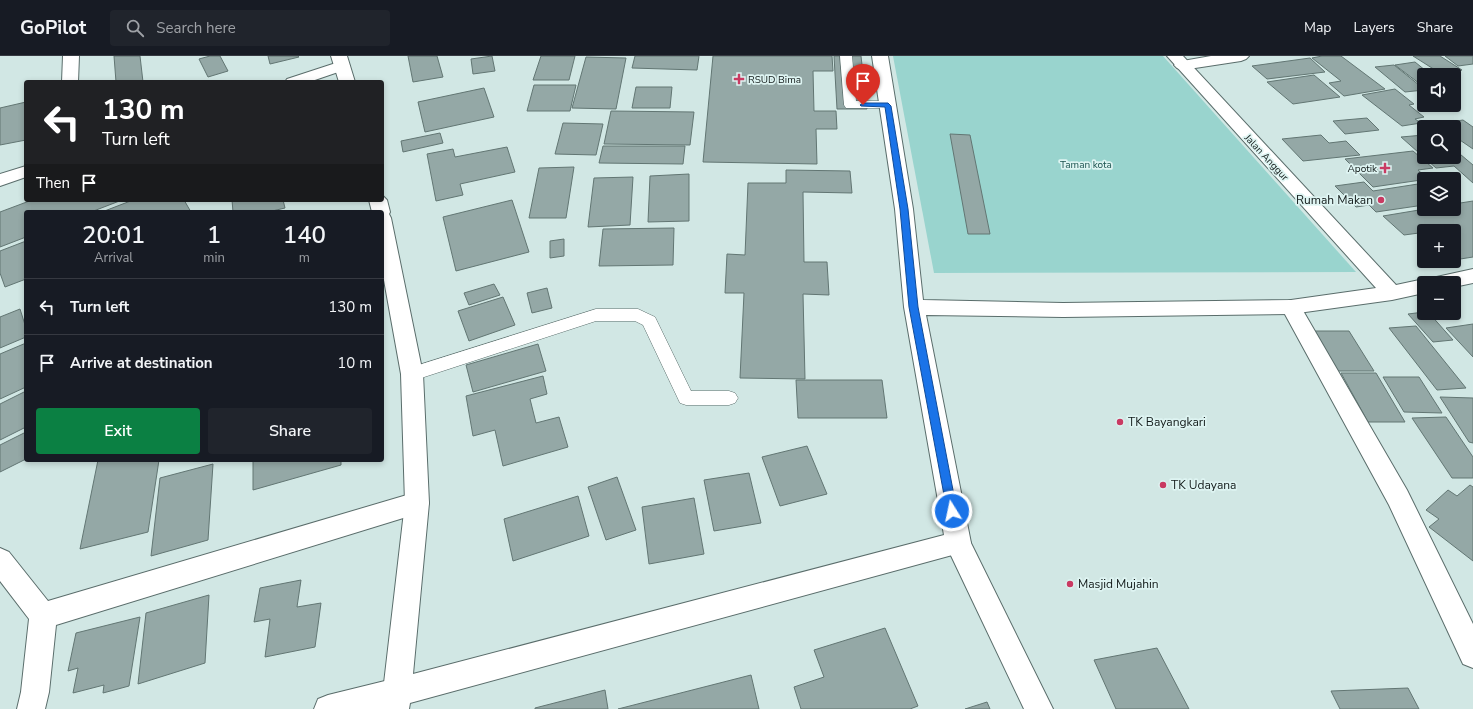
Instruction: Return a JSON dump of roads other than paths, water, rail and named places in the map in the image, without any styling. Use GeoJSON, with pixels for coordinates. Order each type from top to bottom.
{"type":"FeatureCollection","features":[{"type":"Feature","properties":{"kind":"street"},"geometry":{"type":"LineString","coordinates":[[70,80],[71,56]]}},
{"type":"Feature","properties":{"kind":"street"},"geometry":{"type":"LineString","coordinates":[[880,56],[904,209],[914,307],[958,543],[1039,709]]}},
{"type":"Feature","properties":{"kind":"street"},"geometry":{"type":"LineString","coordinates":[[1178,60],[1242,56]]}},
{"type":"Feature","properties":{"kind":"street","name":"Jalan Anggur"},"geometry":{"type":"LineString","coordinates":[[1178,60],[1392,293]]}},
{"type":"Feature","properties":{"kind":"street"},"geometry":{"type":"LineString","coordinates":[[297,80],[340,61],[346,80]]}},
{"type":"Feature","properties":{"kind":"street"},"geometry":{"type":"LineString","coordinates":[[0,180],[24,172]]}},
{"type":"Feature","properties":{"kind":"street"},"geometry":{"type":"LineString","coordinates":[[384,228],[412,374],[418,503],[396,701]]}},
{"type":"Feature","properties":{"kind":"street"},"geometry":{"type":"LineString","coordinates":[[1461,278],[1473,276]]}},
{"type":"Feature","properties":{"kind":"street"},"geometry":{"type":"LineString","coordinates":[[914,307],[1063,310],[1291,307],[1392,293],[1417,288]]}},
{"type":"Feature","properties":{"kind":"street"},"geometry":{"type":"LineString","coordinates":[[1291,307],[1398,498],[1473,654]]}},
{"type":"Feature","properties":{"kind":"street"},"geometry":{"type":"LineString","coordinates":[[43,616],[418,503]]}},
{"type":"Feature","properties":{"kind":"street"},"geometry":{"type":"LineString","coordinates":[[328,709],[396,701],[958,543]]}},
{"type":"Feature","properties":{"kind":"street"},"geometry":{"type":"LineString","coordinates":[[0,560],[43,616],[35,692],[31,709]]}},
{"type":"Feature","properties":{"kind":"lane"},"geometry":{"type":"LineString","coordinates":[[846,56],[850,105],[888,106]]}},
{"type":"Feature","properties":{"kind":"lane"},"geometry":{"type":"LineString","coordinates":[[412,374],[596,315],[638,315],[649,321],[686,398],[729,398]]}},
{"type":"Feature","properties":{"kind":"place","name":"RSUD Bima"},"geometry":{"type":"Point","coordinates":[739,79]}},
{"type":"Feature","properties":{"kind":"place","name":"Apotik"},"geometry":{"type":"Point","coordinates":[1385,168]}},
{"type":"Feature","properties":{"kind":"place","name":"Rumah Makan"},"geometry":{"type":"Point","coordinates":[1381,200]}},
{"type":"Feature","properties":{"kind":"place","name":"TK Bayangkari"},"geometry":{"type":"Point","coordinates":[1120,422]}},
{"type":"Feature","properties":{"kind":"place","name":"TK Udayana"},"geometry":{"type":"Point","coordinates":[1163,485]}},
{"type":"Feature","properties":{"kind":"place","name":"Masjid Mujahin"},"geometry":{"type":"Point","coordinates":[1070,584]}},
{"type":"Feature","properties":{"kind":"park label","name":"Taman kota"},"geometry":{"type":"Point","coordinates":[1086,164]}}]}
